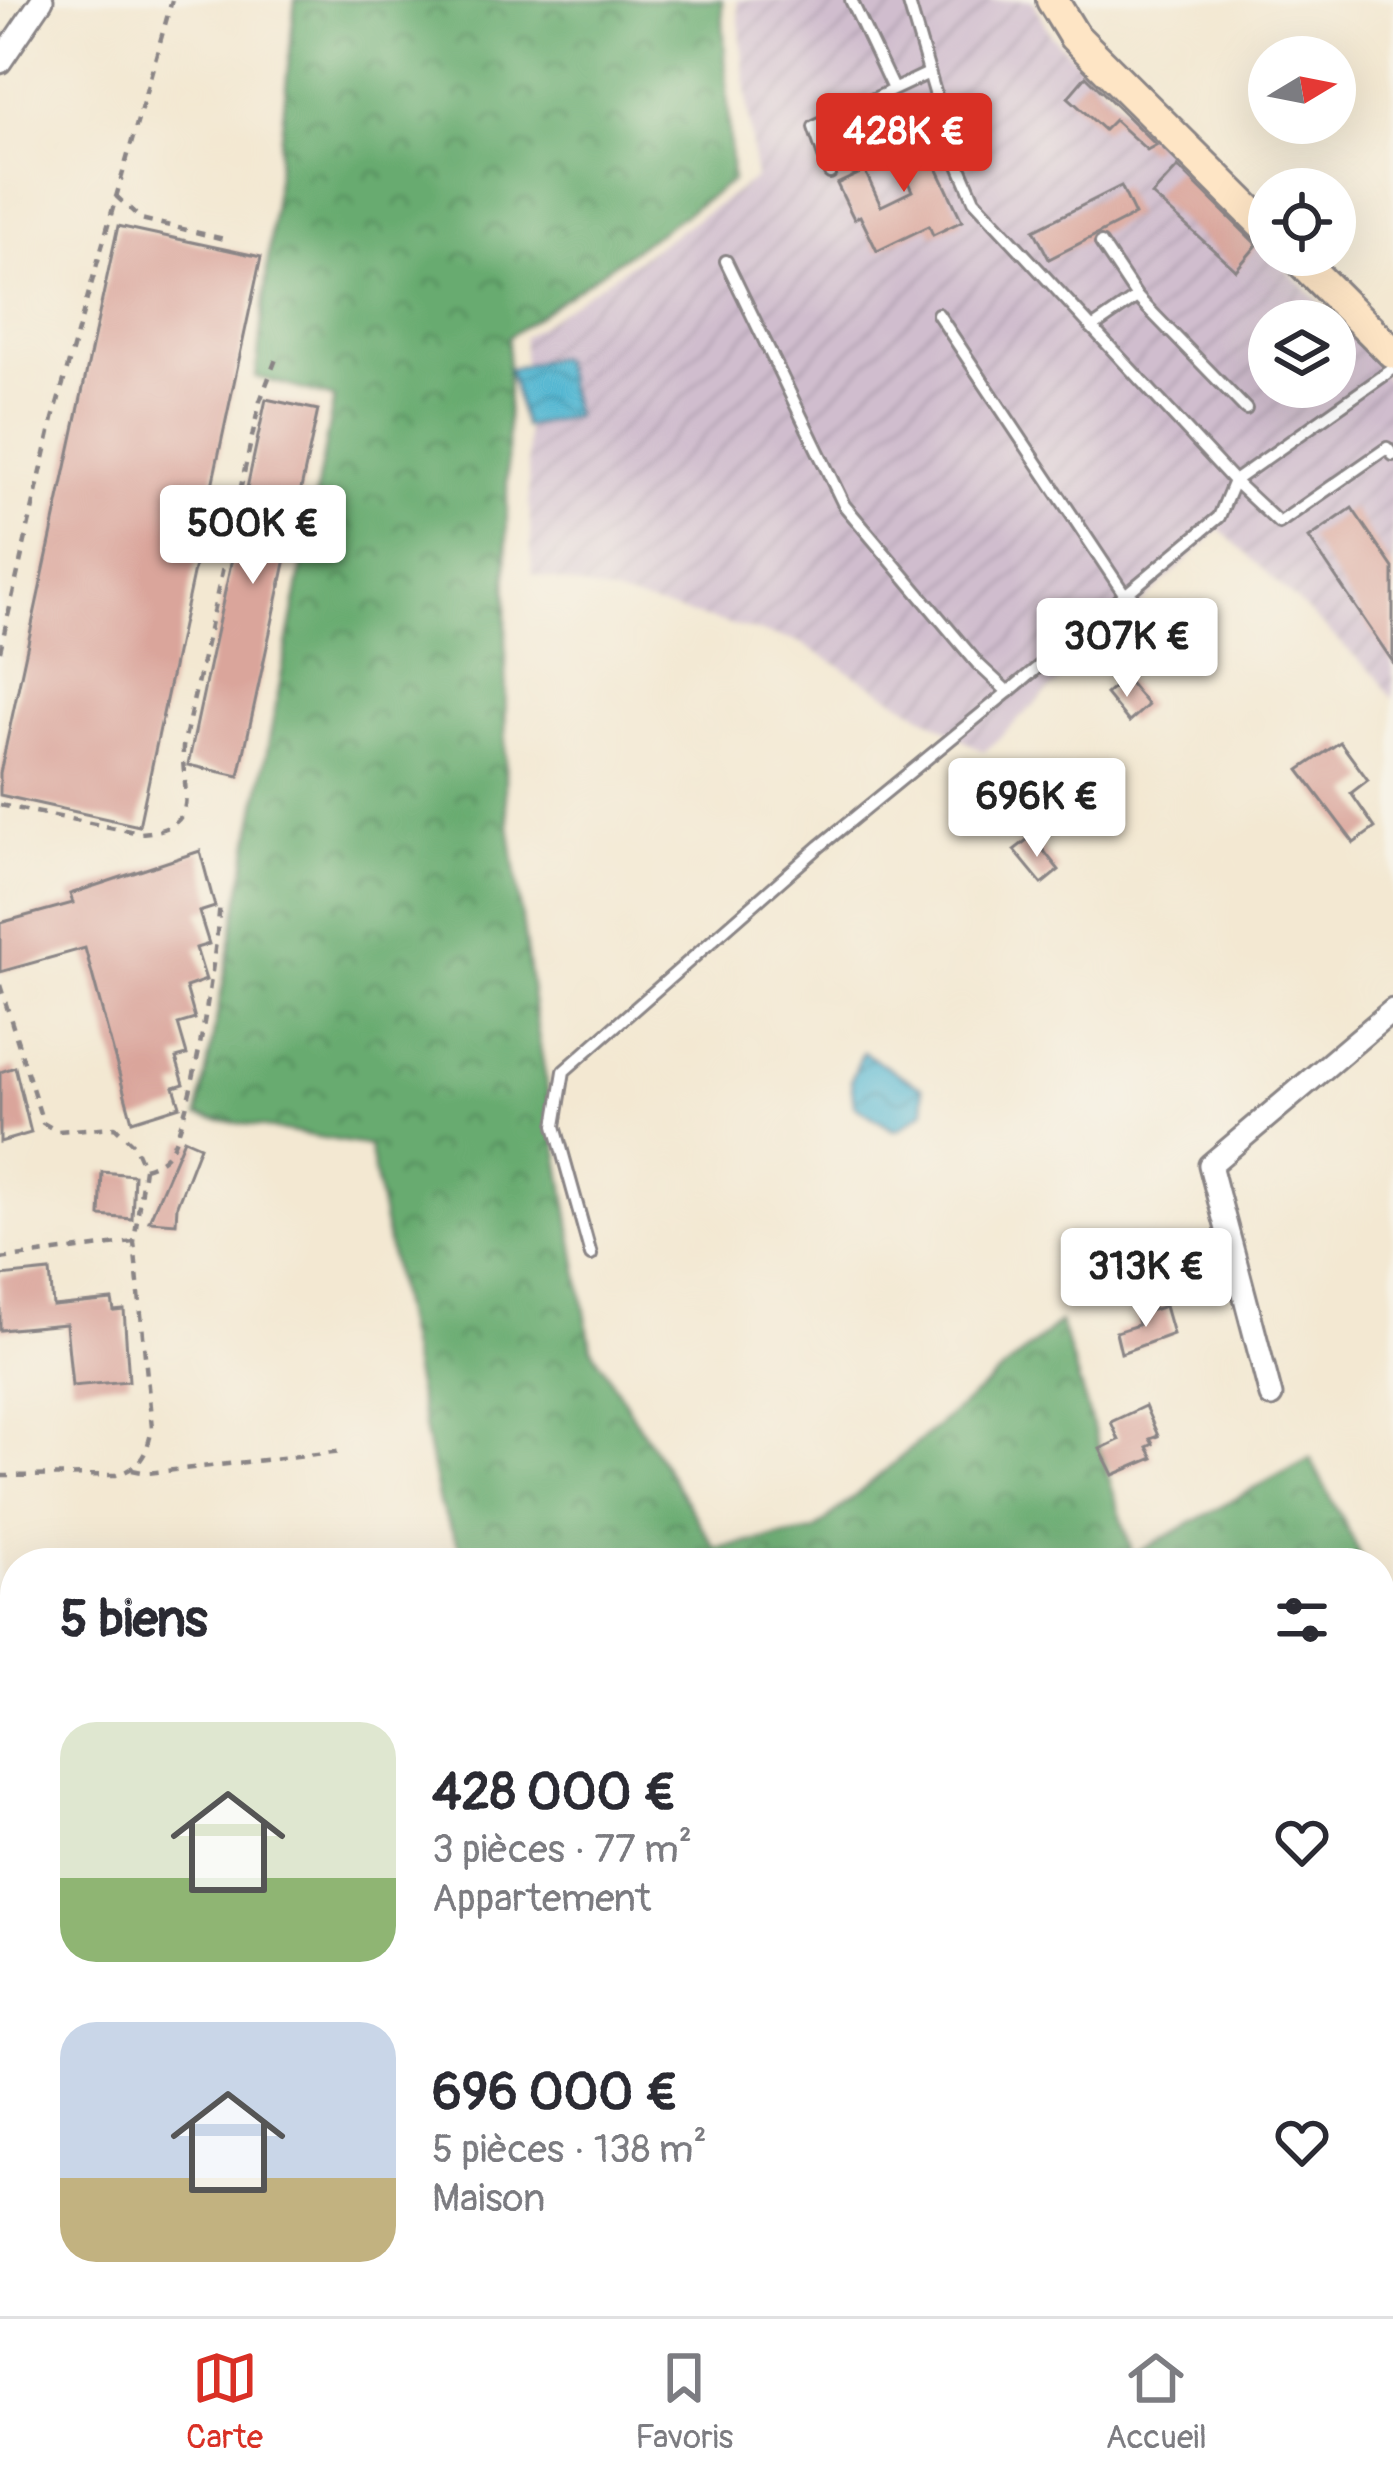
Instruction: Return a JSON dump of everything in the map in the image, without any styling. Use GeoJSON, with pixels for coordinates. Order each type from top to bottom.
{"type":"FeatureCollection","features":[{"type":"Feature","properties":{"kind":"main road"},"geometry":{"type":"LineString","coordinates":[[1052,0],[1074,36],[1248,209]]}},
{"type":"Feature","properties":{"kind":"main road"},"geometry":{"type":"LineString","coordinates":[[1315,276],[1393,353]]}},
{"type":"Feature","properties":{"kind":"street"},"geometry":{"type":"LineString","coordinates":[[0,62],[42,0]]}},
{"type":"Feature","properties":{"kind":"street"},"geometry":{"type":"LineString","coordinates":[[1271,1396],[1210,1165],[1393,1010]]}},
{"type":"Feature","properties":{"kind":"lane"},"geometry":{"type":"LineString","coordinates":[[851,0],[893,89]]}},
{"type":"Feature","properties":{"kind":"lane"},"geometry":{"type":"LineString","coordinates":[[908,0],[950,143],[974,200],[1234,481],[1280,523],[1387,448],[1393,455]]}},
{"type":"Feature","properties":{"kind":"lane"},"geometry":{"type":"LineString","coordinates":[[830,173],[814,127],[929,73]]}},
{"type":"Feature","properties":{"kind":"lane"},"geometry":{"type":"LineString","coordinates":[[1101,242],[1137,297],[1246,409]]}},
{"type":"Feature","properties":{"kind":"lane"},"geometry":{"type":"LineString","coordinates":[[726,262],[844,505],[978,664],[1008,692]]}},
{"type":"Feature","properties":{"kind":"lane"},"geometry":{"type":"LineString","coordinates":[[1092,328],[1137,297]]}},
{"type":"Feature","properties":{"kind":"lane"},"geometry":{"type":"LineString","coordinates":[[938,314],[1125,595]]}},
{"type":"Feature","properties":{"kind":"lane"},"geometry":{"type":"LineString","coordinates":[[591,1255],[555,1126],[564,1072],[820,846],[1219,517],[1234,481],[1393,369]]}},
{"type":"Feature","properties":{"kind":"path"},"geometry":{"type":"LineString","coordinates":[[0,651],[53,419],[172,0]]}},
{"type":"Feature","properties":{"kind":"path"},"geometry":{"type":"LineString","coordinates":[[116,196],[141,219],[224,239]]}},
{"type":"Feature","properties":{"kind":"path"},"geometry":{"type":"LineString","coordinates":[[0,805],[140,832],[158,832],[182,816],[188,802],[183,748],[260,401],[276,359]]}},
{"type":"Feature","properties":{"kind":"path"},"geometry":{"type":"LineString","coordinates":[[144,1168],[170,1151],[180,1126],[211,981],[220,901]]}},
{"type":"Feature","properties":{"kind":"path"},"geometry":{"type":"LineString","coordinates":[[0,985],[43,1123],[56,1131],[116,1127],[134,1145],[144,1168],[134,1242],[152,1428],[142,1461],[132,1470],[116,1475],[0,1476]]}},
{"type":"Feature","properties":{"kind":"path"},"geometry":{"type":"LineString","coordinates":[[0,1259],[134,1242]]}},
{"type":"Feature","properties":{"kind":"path"},"geometry":{"type":"LineString","coordinates":[[132,1470],[146,1473],[343,1451]]}},
{"type":"Feature","properties":{"kind":"shaded area"},"geometry":{"type":"Polygon","coordinates":[[[737,0],[1032,0],[1052,36],[1248,231],[1248,276],[1293,276],[1317,300],[1248,300],[1248,408],[1356,408],[1356,339],[1393,389],[1393,699],[1377,677],[1220,529],[984,752],[799,642],[532,574],[523,337],[755,179],[737,0]]]}},
{"type":"Feature","properties":{"kind":"green space"},"geometry":{"type":"Polygon","coordinates":[[[295,0],[722,0],[732,181],[508,337],[505,795],[536,1022],[591,1347],[715,1548],[460,1548],[439,1503],[369,1146],[198,1116],[334,398],[256,377],[295,0]]]}},
{"type":"Feature","properties":{"kind":"green space"},"geometry":{"type":"Polygon","coordinates":[[[1060,1322],[1131,1548],[715,1548],[814,1531],[1060,1322]]]}},
{"type":"Feature","properties":{"kind":"green space"},"geometry":{"type":"Polygon","coordinates":[[[1310,1458],[1357,1548],[1146,1548],[1310,1458]]]}},
{"type":"Feature","properties":{"kind":"water"},"geometry":{"type":"Polygon","coordinates":[[[555,357],[561,361],[575,416],[524,427],[509,369],[555,357]]]}},
{"type":"Feature","properties":{"kind":"water"},"geometry":{"type":"Polygon","coordinates":[[[863,1052],[922,1088],[925,1110],[900,1129],[893,1130],[854,1105],[851,1080],[863,1052]]]}},
{"type":"Feature","properties":{"kind":"building"},"geometry":{"type":"Polygon","coordinates":[[[1086,76],[1156,145],[1147,150],[1114,120],[1104,130],[1068,97],[1086,76]]]}},
{"type":"Feature","properties":{"kind":"building"},"geometry":{"type":"Polygon","coordinates":[[[915,121],[962,221],[933,235],[929,226],[877,251],[837,184],[865,171],[881,206],[912,191],[886,134],[915,121]]]}},
{"type":"Feature","properties":{"kind":"building"},"geometry":{"type":"Polygon","coordinates":[[[1178,167],[1248,236],[1248,256],[1236,270],[1152,195],[1178,167]]]}},
{"type":"Feature","properties":{"kind":"building"},"geometry":{"type":"Polygon","coordinates":[[[1121,186],[1135,215],[1049,259],[1034,230],[1121,186]]]}},
{"type":"Feature","properties":{"kind":"building"},"geometry":{"type":"Polygon","coordinates":[[[118,226],[261,257],[139,826],[0,795],[0,773],[118,226]]]}},
{"type":"Feature","properties":{"kind":"building"},"geometry":{"type":"Polygon","coordinates":[[[266,399],[318,410],[239,776],[188,765],[266,399]]]}},
{"type":"Feature","properties":{"kind":"building"},"geometry":{"type":"Polygon","coordinates":[[[1352,508],[1393,568],[1393,662],[1309,538],[1352,508]]]}},
{"type":"Feature","properties":{"kind":"building"},"geometry":{"type":"Polygon","coordinates":[[[1125,678],[1148,705],[1129,722],[1106,694],[1125,678]]]}},
{"type":"Feature","properties":{"kind":"building"},"geometry":{"type":"Polygon","coordinates":[[[1340,742],[1368,780],[1351,793],[1375,828],[1354,843],[1299,770],[1340,742]]]}},
{"type":"Feature","properties":{"kind":"building"},"geometry":{"type":"Polygon","coordinates":[[[1032,836],[1059,870],[1042,884],[1014,850],[1032,836]]]}},
{"type":"Feature","properties":{"kind":"building"},"geometry":{"type":"Polygon","coordinates":[[[200,851],[215,907],[199,912],[209,944],[196,948],[206,980],[186,987],[195,1019],[178,1024],[187,1055],[176,1058],[184,1084],[174,1087],[180,1106],[132,1121],[85,948],[0,972],[0,923],[73,903],[70,894],[200,851]]]}},
{"type":"Feature","properties":{"kind":"building"},"geometry":{"type":"Polygon","coordinates":[[[15,1067],[31,1133],[0,1142],[0,1072],[15,1067]]]}},
{"type":"Feature","properties":{"kind":"building"},"geometry":{"type":"Polygon","coordinates":[[[184,1139],[200,1146],[177,1205],[176,1223],[149,1221],[184,1139]]]}},
{"type":"Feature","properties":{"kind":"building"},"geometry":{"type":"Polygon","coordinates":[[[102,1172],[134,1175],[132,1219],[100,1216],[102,1172]]]}},
{"type":"Feature","properties":{"kind":"building"},"geometry":{"type":"Polygon","coordinates":[[[50,1271],[53,1306],[112,1300],[114,1311],[124,1310],[129,1381],[72,1386],[66,1324],[0,1330],[0,1276],[50,1271]]]}},
{"type":"Feature","properties":{"kind":"building"},"geometry":{"type":"Polygon","coordinates":[[[1165,1306],[1173,1334],[1121,1353],[1116,1332],[1138,1325],[1136,1315],[1165,1306]]]}},
{"type":"Feature","properties":{"kind":"building"},"geometry":{"type":"Polygon","coordinates":[[[1145,1406],[1158,1436],[1147,1447],[1153,1458],[1113,1475],[1100,1449],[1119,1440],[1111,1422],[1145,1406]]]}}]}
